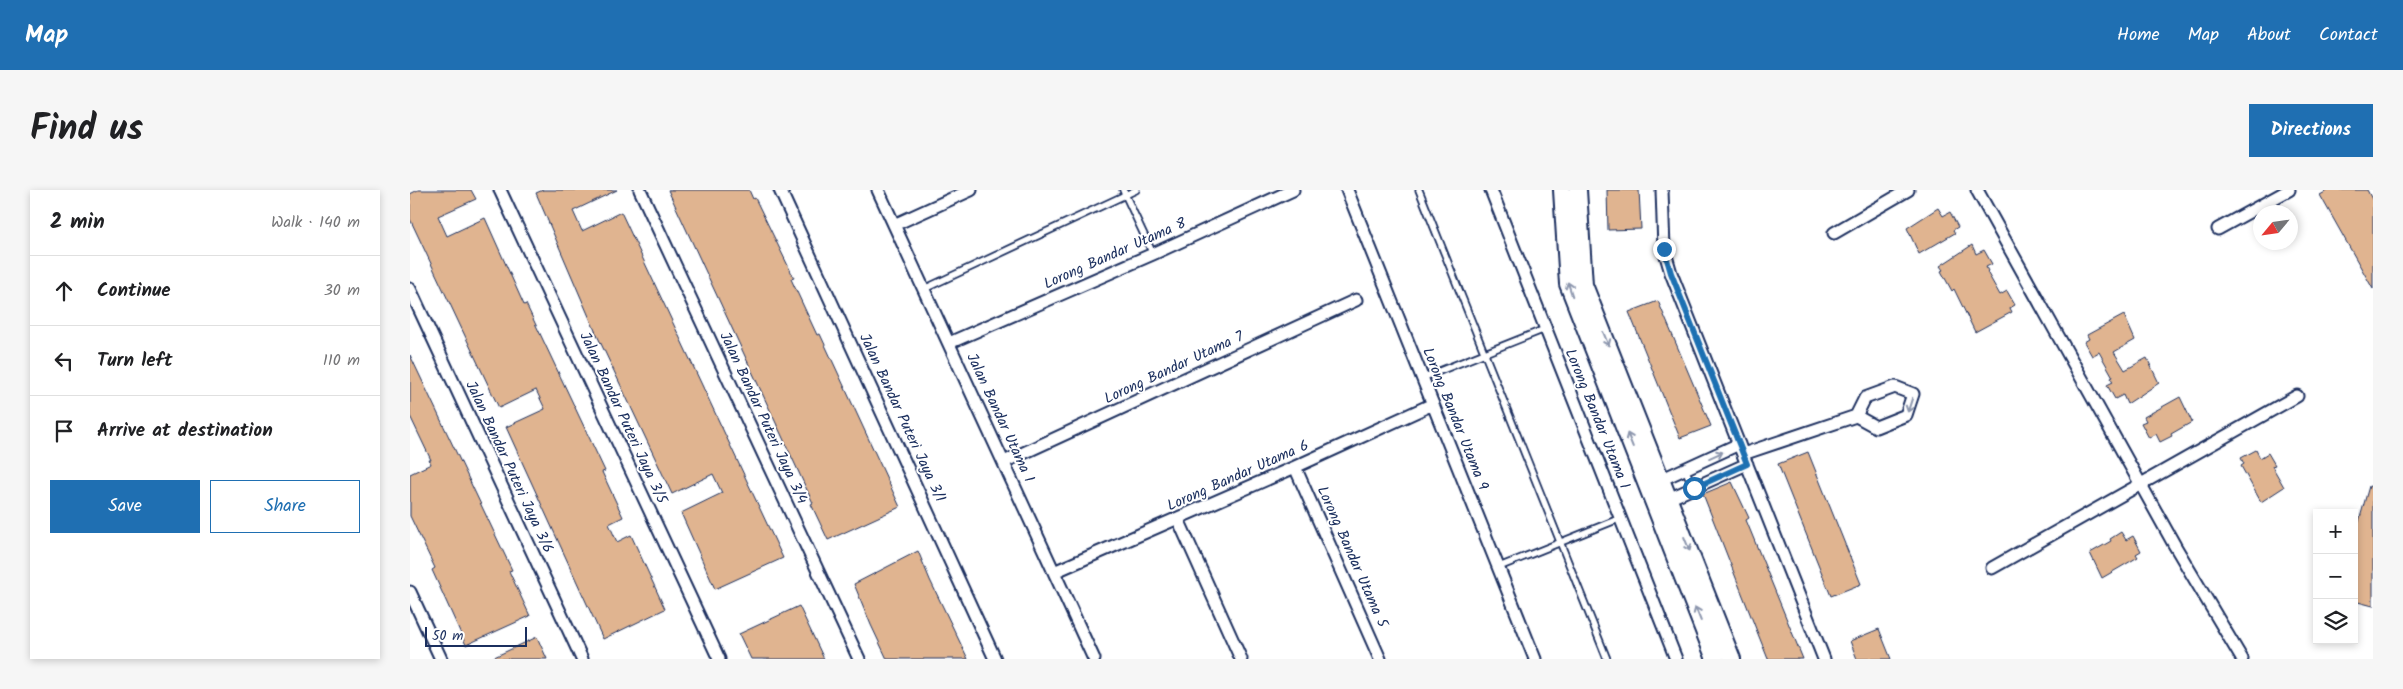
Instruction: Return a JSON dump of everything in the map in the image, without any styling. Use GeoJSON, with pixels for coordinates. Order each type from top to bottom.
{"type":"FeatureCollection","features":[{"type":"Feature","properties":{"kind":"street","name":"Jalan Bandar Puteri Jaya 3/5"},"geometry":{"type":"LineString","coordinates":[[500,190],[719,659]]}},
{"type":"Feature","properties":{"kind":"street","name":"Jalan Bandar Puteri Jaya 3/4"},"geometry":{"type":"LineString","coordinates":[[640,190],[858,659]]}},
{"type":"Feature","properties":{"kind":"street","name":"Jalan Bandar Puteri Jaya 3/1"},"geometry":{"type":"LineString","coordinates":[[780,190],[995,659]]}},
{"type":"Feature","properties":{"kind":"street","name":"Jalan Bandar Utama 1"},"geometry":{"type":"LineString","coordinates":[[878,190],[1094,659]]}},
{"type":"Feature","properties":{"kind":"street"},"geometry":{"type":"LineString","coordinates":[[894,225],[950,194],[971,190]]}},
{"type":"Feature","properties":{"kind":"street","name":"Lorong Bandar Utama 8"},"geometry":{"type":"LineString","coordinates":[[949,343],[1153,254],[1293,190]]}},
{"type":"Feature","properties":{"kind":"street","name":"Lorong Bandar Utama 9"},"geometry":{"type":"LineString","coordinates":[[1347,190],[1535,659]]}},
{"type":"Feature","properties":{"kind":"street","name":"Lorong Bandar Utama 1"},"geometry":{"type":"LineString","coordinates":[[1490,190],[1676,659]]}},
{"type":"Feature","properties":{"kind":"street"},"geometry":{"type":"LineString","coordinates":[[1562,190],[1568,284],[1732,659]]}},
{"type":"Feature","properties":{"kind":"street"},"geometry":{"type":"LineString","coordinates":[[1578,190],[1584,285],[1654,482]]}},
{"type":"Feature","properties":{"kind":"street"},"geometry":{"type":"LineString","coordinates":[[1662,190],[1664,249],[1671,273],[1824,659]]}},
{"type":"Feature","properties":{"kind":"street"},"geometry":{"type":"LineString","coordinates":[[1834,233],[1908,190]]}},
{"type":"Feature","properties":{"kind":"street"},"geometry":{"type":"LineString","coordinates":[[1977,190],[2141,484],[2242,659]]}},
{"type":"Feature","properties":{"kind":"street"},"geometry":{"type":"LineString","coordinates":[[2218,229],[2289,190]]}},
{"type":"Feature","properties":{"kind":"street","name":"Jalan Bandar Puteri Jaya 3/6"},"geometry":{"type":"LineString","coordinates":[[410,288],[582,659]]}},
{"type":"Feature","properties":{"kind":"street","name":"Lorong Bandar Utama 7"},"geometry":{"type":"LineString","coordinates":[[1004,462],[1356,300]]}},
{"type":"Feature","properties":{"kind":"street"},"geometry":{"type":"LineString","coordinates":[[1654,482],[1685,468],[1743,454],[1856,416],[1876,427],[1906,415],[1913,394],[1895,387],[1864,398],[1856,416]]}},
{"type":"Feature","properties":{"kind":"street"},"geometry":{"type":"LineString","coordinates":[[1992,568],[2297,396]]}},
{"type":"Feature","properties":{"kind":"street","name":"Lorong Bandar Utama 6"},"geometry":{"type":"LineString","coordinates":[[1054,572],[1296,467],[1433,404]]}},
{"type":"Feature","properties":{"kind":"street"},"geometry":{"type":"LineString","coordinates":[[1662,502],[1694,488],[1743,454]]}},
{"type":"Feature","properties":{"kind":"street","name":"Lorong Bandar Utama 5"},"geometry":{"type":"LineString","coordinates":[[1296,467],[1380,659]]}},
{"type":"Feature","properties":{"kind":"street"},"geometry":{"type":"LineString","coordinates":[[1662,502],[1715,659]]}},
{"type":"Feature","properties":{"kind":"street"},"geometry":{"type":"LineString","coordinates":[[1178,519],[1241,659]]}},
{"type":"Feature","properties":{"kind":"street"},"geometry":{"type":"LineString","coordinates":[[410,592],[441,659]]}},
{"type":"Feature","properties":{"kind":"lane"},"geometry":{"type":"LineString","coordinates":[[924,289],[1124,193],[1136,190]]}},
{"type":"Feature","properties":{"kind":"lane"},"geometry":{"type":"LineString","coordinates":[[1419,190],[1607,659]]}},
{"type":"Feature","properties":{"kind":"lane"},"geometry":{"type":"LineString","coordinates":[[1124,193],[1153,254]]}},
{"type":"Feature","properties":{"kind":"lane"},"geometry":{"type":"LineString","coordinates":[[1422,378],[1545,329]]}},
{"type":"Feature","properties":{"kind":"lane"},"geometry":{"type":"LineString","coordinates":[[1685,468],[1694,488]]}},
{"type":"Feature","properties":{"kind":"lane"},"geometry":{"type":"LineString","coordinates":[[1499,567],[1621,518]]}},
{"type":"Feature","properties":{"kind":"building"},"geometry":{"type":"Polygon","coordinates":[[[418,190],[471,190],[476,199],[438,216],[447,236],[485,218],[524,305],[526,304],[605,471],[602,472],[623,517],[609,524],[617,542],[631,535],[665,609],[603,639],[506,427],[545,409],[536,390],[499,408],[410,219],[410,194],[418,190]]]}},
{"type":"Feature","properties":{"kind":"building"},"geometry":{"type":"Polygon","coordinates":[[[543,190],[617,190],[573,211],[582,231],[621,212],[783,558],[715,589],[681,513],[722,493],[713,474],[672,494],[596,333],[536,193],[543,190]]]}},
{"type":"Feature","properties":{"kind":"building"},"geometry":{"type":"Polygon","coordinates":[[[668,190],[749,190],[753,199],[755,198],[794,278],[791,279],[817,335],[820,334],[900,507],[828,540],[811,504],[813,503],[668,190]]]}},
{"type":"Feature","properties":{"kind":"building"},"geometry":{"type":"Polygon","coordinates":[[[1607,190],[1639,190],[1641,229],[1608,230],[1607,190]]]}},
{"type":"Feature","properties":{"kind":"building"},"geometry":{"type":"Polygon","coordinates":[[[2329,190],[2367,190],[2373,201],[2373,289],[2320,195],[2329,190]]]}},
{"type":"Feature","properties":{"kind":"building"},"geometry":{"type":"Polygon","coordinates":[[[1938,208],[1943,216],[1950,212],[1958,227],[1953,230],[1955,233],[1919,254],[1907,228],[1938,208]]]}},
{"type":"Feature","properties":{"kind":"building"},"geometry":{"type":"Polygon","coordinates":[[[1972,245],[1976,254],[1984,250],[1992,264],[1986,267],[1987,272],[2000,295],[2007,291],[2015,305],[2010,308],[2012,312],[1975,332],[1954,289],[1952,291],[1940,266],[1972,245]]]}},
{"type":"Feature","properties":{"kind":"building"},"geometry":{"type":"Polygon","coordinates":[[[1658,301],[1711,426],[1680,438],[1629,312],[1658,301]]]}},
{"type":"Feature","properties":{"kind":"building"},"geometry":{"type":"Polygon","coordinates":[[[2124,315],[2135,340],[2114,352],[2125,370],[2147,358],[2159,383],[2127,404],[2123,395],[2115,399],[2107,385],[2113,382],[2111,378],[2113,377],[2099,352],[2092,356],[2084,342],[2089,339],[2087,335],[2124,315]]]}},
{"type":"Feature","properties":{"kind":"building"},"geometry":{"type":"Polygon","coordinates":[[[410,355],[512,570],[509,571],[530,616],[466,645],[432,570],[435,568],[410,516],[410,474],[431,464],[429,460],[431,460],[410,416],[410,355]]]}},
{"type":"Feature","properties":{"kind":"building"},"geometry":{"type":"Polygon","coordinates":[[[2180,397],[2192,422],[2160,442],[2156,434],[2149,438],[2141,423],[2146,421],[2144,417],[2180,397]]]}},
{"type":"Feature","properties":{"kind":"building"},"geometry":{"type":"Polygon","coordinates":[[[2256,450],[2260,458],[2268,453],[2275,465],[2272,466],[2284,487],[2261,502],[2241,466],[2244,464],[2241,458],[2256,450]]]}},
{"type":"Feature","properties":{"kind":"building"},"geometry":{"type":"Polygon","coordinates":[[[1808,452],[1861,584],[1831,596],[1778,464],[1808,452]]]}},
{"type":"Feature","properties":{"kind":"building"},"geometry":{"type":"Polygon","coordinates":[[[1732,482],[1749,518],[1746,520],[1803,659],[1768,659],[1703,494],[1732,482]]]}},
{"type":"Feature","properties":{"kind":"building"},"geometry":{"type":"Polygon","coordinates":[[[2369,486],[2373,487],[2373,606],[2358,602],[2358,525],[2369,486]]]}},
{"type":"Feature","properties":{"kind":"building"},"geometry":{"type":"Polygon","coordinates":[[[2121,532],[2126,540],[2133,536],[2141,551],[2136,554],[2138,557],[2102,578],[2090,553],[2111,541],[2110,539],[2121,532]]]}},
{"type":"Feature","properties":{"kind":"building"},"geometry":{"type":"Polygon","coordinates":[[[918,551],[968,659],[887,659],[871,625],[854,584],[918,551]]]}},
{"type":"Feature","properties":{"kind":"building"},"geometry":{"type":"Polygon","coordinates":[[[799,606],[824,659],[751,659],[739,634],[799,606]]]}},
{"type":"Feature","properties":{"kind":"building"},"geometry":{"type":"Polygon","coordinates":[[[1879,629],[1891,659],[1857,659],[1850,641],[1879,629]]]}},
{"type":"Feature","properties":{"kind":"building"},"geometry":{"type":"Polygon","coordinates":[[[537,637],[547,659],[490,659],[537,637]]]}},
{"type":"Feature","properties":{"kind":"route"},"geometry":{"type":"LineString","coordinates":[[1664,249],[1671,273],[1747,464],[1694,488]]}}]}
